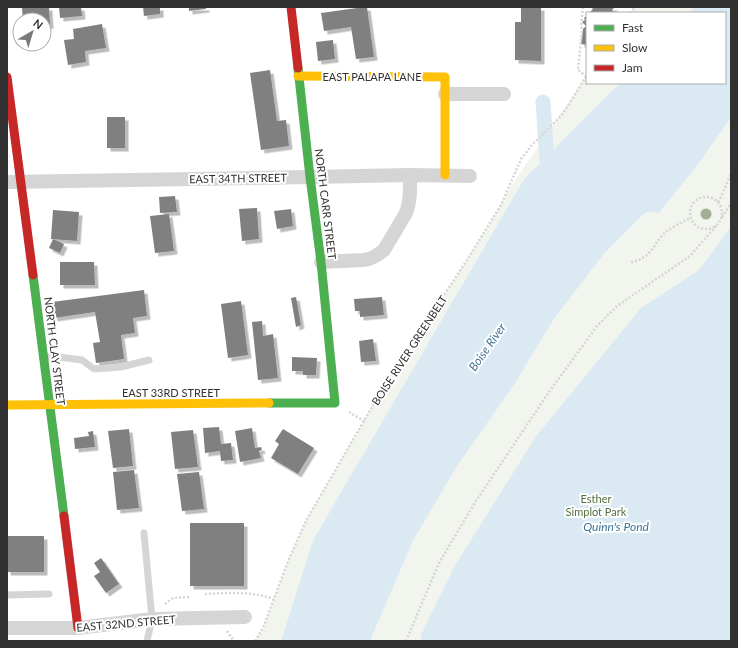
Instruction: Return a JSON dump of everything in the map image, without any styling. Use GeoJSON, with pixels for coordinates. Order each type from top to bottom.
{"type":"FeatureCollection","features":[{"type":"Feature","properties":{"kind":"street","name":"NORTH CARR STREET"},"geometry":{"type":"LineString","coordinates":[[291,7],[321,262],[335,403]]}},
{"type":"Feature","properties":{"kind":"street","name":"EAST PALAPA LANE"},"geometry":{"type":"LineString","coordinates":[[298,76],[446,77],[445,94]]}},
{"type":"Feature","properties":{"kind":"street","name":"NORTH CLAY STREET"},"geometry":{"type":"LineString","coordinates":[[7,77],[14,182],[43,357],[78,628]]}},
{"type":"Feature","properties":{"kind":"street"},"geometry":{"type":"LineString","coordinates":[[445,175],[445,94],[504,94]]}},
{"type":"Feature","properties":{"kind":"street","name":"EAST 34TH STREET"},"geometry":{"type":"LineString","coordinates":[[14,182],[410,175],[470,176]]}},
{"type":"Feature","properties":{"kind":"street"},"geometry":{"type":"LineString","coordinates":[[321,262],[370,259],[384,250],[409,207],[410,175]]}},
{"type":"Feature","properties":{"kind":"street","name":"EAST 33RD STREET"},"geometry":{"type":"LineString","coordinates":[[7,405],[335,403]]}},
{"type":"Feature","properties":{"kind":"street","name":"EAST 32ND STREET"},"geometry":{"type":"LineString","coordinates":[[7,628],[78,628],[152,619],[245,617]]}},
{"type":"Feature","properties":{"kind":"lane"},"geometry":{"type":"LineString","coordinates":[[43,357],[82,360],[94,369],[121,367],[149,360]]}},
{"type":"Feature","properties":{"kind":"lane"},"geometry":{"type":"LineString","coordinates":[[144,533],[152,619],[147,641]]}},
{"type":"Feature","properties":{"kind":"lane"},"geometry":{"type":"LineString","coordinates":[[7,595],[49,594]]}},
{"type":"Feature","properties":{"kind":"path"},"geometry":{"type":"LineString","coordinates":[[583,7],[578,70],[586,76]]}},
{"type":"Feature","properties":{"kind":"path","name":"BOISE RIVER GREENBELT"},"geometry":{"type":"LineString","coordinates":[[255,641],[263,628],[289,559],[306,521],[383,388],[467,260],[501,205],[521,159],[532,145],[561,116],[586,76]]}},
{"type":"Feature","properties":{"kind":"path"},"geometry":{"type":"LineString","coordinates":[[718,202],[731,174]]}},
{"type":"Feature","properties":{"kind":"path"},"geometry":{"type":"LineString","coordinates":[[716,226],[712,229],[706,230],[696,227],[692,223],[690,212],[694,202],[703,197],[714,199],[721,207],[722,217]]}},
{"type":"Feature","properties":{"kind":"path"},"geometry":{"type":"LineString","coordinates":[[406,641],[439,563],[474,504],[549,392],[597,326],[617,306],[690,256],[720,222],[731,204]]}},
{"type":"Feature","properties":{"kind":"path"},"geometry":{"type":"LineString","coordinates":[[631,262],[645,257],[654,248],[661,237],[690,218]]}},
{"type":"Feature","properties":{"kind":"path"},"geometry":{"type":"LineString","coordinates":[[204,594],[237,593],[257,595],[273,600]]}},
{"type":"Feature","properties":{"kind":"path"},"geometry":{"type":"LineString","coordinates":[[163,606],[173,598],[189,597]]}},
{"type":"Feature","properties":{"kind":"green space"},"geometry":{"type":"Polygon","coordinates":[[[635,7],[695,7],[690,12],[631,12],[635,7]]]}},
{"type":"Feature","properties":{"kind":"green space"},"geometry":{"type":"Polygon","coordinates":[[[586,76],[586,84],[619,84],[524,179],[313,540],[281,641],[255,641],[263,628],[289,559],[306,521],[383,388],[467,260],[501,205],[506,194],[586,76]]]}},
{"type":"Feature","properties":{"kind":"green space","name":"Quinn's Pond"},"geometry":{"type":"Polygon","coordinates":[[[731,118],[731,641],[370,641],[413,541],[457,466],[514,385],[554,319],[604,254],[646,212],[659,213],[699,163],[731,118]]]}},
{"type":"Feature","properties":{"kind":"water","name":"Boise River"},"geometry":{"type":"Polygon","coordinates":[[[695,7],[731,7],[731,118],[699,163],[659,213],[646,212],[604,254],[554,319],[514,385],[457,466],[413,541],[370,641],[281,641],[313,540],[524,179],[619,84],[726,84],[726,12],[690,12],[695,7]]]}},
{"type":"Feature","properties":{"kind":"water","name":"Quinn's Pond"},"geometry":{"type":"Polygon","coordinates":[[[731,227],[731,641],[421,641],[421,635],[454,567],[537,435],[641,308],[699,270],[731,227]]]}},
{"type":"Feature","properties":{"kind":"building"},"geometry":{"type":"Polygon","coordinates":[[[49,7],[49,12],[22,12],[22,8],[49,7]]]}},
{"type":"Feature","properties":{"kind":"building"},"geometry":{"type":"Polygon","coordinates":[[[59,7],[81,7],[82,16],[60,18],[59,7]]]}},
{"type":"Feature","properties":{"kind":"building"},"geometry":{"type":"Polygon","coordinates":[[[143,7],[160,7],[160,14],[144,16],[143,7]]]}},
{"type":"Feature","properties":{"kind":"building"},"geometry":{"type":"Polygon","coordinates":[[[189,7],[206,7],[206,9],[189,11],[189,7]]]}},
{"type":"Feature","properties":{"kind":"building"},"geometry":{"type":"Polygon","coordinates":[[[367,7],[374,57],[356,59],[351,27],[324,31],[321,13],[367,7]]]}},
{"type":"Feature","properties":{"kind":"building"},"geometry":{"type":"Polygon","coordinates":[[[521,7],[541,7],[541,61],[515,60],[515,22],[521,22],[521,7]]]}},
{"type":"Feature","properties":{"kind":"building"},"geometry":{"type":"Polygon","coordinates":[[[591,7],[615,7],[612,10],[612,12],[590,12],[593,9],[591,7]]]}},
{"type":"Feature","properties":{"kind":"building"},"geometry":{"type":"Polygon","coordinates":[[[586,16],[586,26],[582,22],[585,20],[584,18],[586,16]]]}},
{"type":"Feature","properties":{"kind":"building"},"geometry":{"type":"Polygon","coordinates":[[[102,24],[106,48],[85,51],[86,62],[68,65],[64,40],[74,39],[73,29],[102,24]]]}},
{"type":"Feature","properties":{"kind":"building"},"geometry":{"type":"Polygon","coordinates":[[[586,26],[586,45],[581,44],[583,29],[586,26]]]}},
{"type":"Feature","properties":{"kind":"building"},"geometry":{"type":"Polygon","coordinates":[[[333,40],[335,59],[318,61],[316,42],[333,40]]]}},
{"type":"Feature","properties":{"kind":"building"},"geometry":{"type":"Polygon","coordinates":[[[270,70],[277,121],[286,120],[289,146],[261,150],[250,73],[270,70]]]}},
{"type":"Feature","properties":{"kind":"building"},"geometry":{"type":"Polygon","coordinates":[[[107,117],[125,117],[125,148],[107,148],[107,117]]]}},
{"type":"Feature","properties":{"kind":"building"},"geometry":{"type":"Polygon","coordinates":[[[175,196],[177,212],[160,213],[159,197],[175,196]]]}},
{"type":"Feature","properties":{"kind":"building"},"geometry":{"type":"Polygon","coordinates":[[[257,208],[259,239],[242,241],[239,209],[257,208]]]}},
{"type":"Feature","properties":{"kind":"building"},"geometry":{"type":"Polygon","coordinates":[[[291,209],[293,226],[277,229],[274,211],[291,209]]]}},
{"type":"Feature","properties":{"kind":"building"},"geometry":{"type":"Polygon","coordinates":[[[53,210],[79,212],[77,241],[51,239],[53,210]]]}},
{"type":"Feature","properties":{"kind":"building"},"geometry":{"type":"Polygon","coordinates":[[[169,214],[174,251],[155,253],[150,216],[169,214]]]}},
{"type":"Feature","properties":{"kind":"building"},"geometry":{"type":"Polygon","coordinates":[[[53,239],[64,244],[60,253],[49,248],[53,239]]]}},
{"type":"Feature","properties":{"kind":"building"},"geometry":{"type":"Polygon","coordinates":[[[60,262],[94,262],[95,285],[60,285],[60,262]]]}},
{"type":"Feature","properties":{"kind":"building"},"geometry":{"type":"Polygon","coordinates":[[[144,290],[147,316],[133,318],[135,333],[121,335],[124,359],[96,363],[93,343],[100,342],[95,312],[54,318],[52,302],[144,290]]]}},
{"type":"Feature","properties":{"kind":"building"},"geometry":{"type":"Polygon","coordinates":[[[296,297],[301,325],[296,327],[291,298],[296,297]]]}},
{"type":"Feature","properties":{"kind":"building"},"geometry":{"type":"Polygon","coordinates":[[[382,297],[384,315],[360,317],[360,311],[355,311],[354,299],[382,297]]]}},
{"type":"Feature","properties":{"kind":"building"},"geometry":{"type":"Polygon","coordinates":[[[241,301],[248,355],[228,358],[221,304],[241,301]]]}},
{"type":"Feature","properties":{"kind":"building"},"geometry":{"type":"Polygon","coordinates":[[[262,321],[263,336],[273,334],[278,378],[258,380],[252,322],[262,321]]]}},
{"type":"Feature","properties":{"kind":"building"},"geometry":{"type":"Polygon","coordinates":[[[373,339],[376,361],[361,362],[359,341],[373,339]]]}},
{"type":"Feature","properties":{"kind":"building"},"geometry":{"type":"Polygon","coordinates":[[[292,357],[317,358],[316,375],[303,375],[303,371],[292,371],[292,357]]]}},
{"type":"Feature","properties":{"kind":"building"},"geometry":{"type":"Polygon","coordinates":[[[219,427],[221,444],[231,443],[233,460],[221,461],[220,451],[205,453],[203,428],[219,427]]]}},
{"type":"Feature","properties":{"kind":"building"},"geometry":{"type":"Polygon","coordinates":[[[252,428],[255,448],[261,447],[262,450],[259,451],[261,458],[240,462],[235,431],[252,428]]]}},
{"type":"Feature","properties":{"kind":"building"},"geometry":{"type":"Polygon","coordinates":[[[129,429],[133,466],[113,468],[108,431],[129,429]]]}},
{"type":"Feature","properties":{"kind":"building"},"geometry":{"type":"Polygon","coordinates":[[[283,429],[314,448],[298,474],[271,458],[279,444],[275,441],[283,429]]]}},
{"type":"Feature","properties":{"kind":"building"},"geometry":{"type":"Polygon","coordinates":[[[193,430],[198,467],[175,469],[171,432],[193,430]]]}},
{"type":"Feature","properties":{"kind":"building"},"geometry":{"type":"Polygon","coordinates":[[[93,431],[95,447],[75,449],[74,438],[89,436],[88,432],[93,431]]]}},
{"type":"Feature","properties":{"kind":"building"},"geometry":{"type":"Polygon","coordinates":[[[134,470],[139,508],[117,510],[113,472],[134,470]]]}},
{"type":"Feature","properties":{"kind":"building"},"geometry":{"type":"Polygon","coordinates":[[[199,472],[204,509],[182,511],[177,474],[199,472]]]}},
{"type":"Feature","properties":{"kind":"building"},"geometry":{"type":"Polygon","coordinates":[[[190,523],[244,523],[244,586],[190,586],[190,523]]]}},
{"type":"Feature","properties":{"kind":"building"},"geometry":{"type":"Polygon","coordinates":[[[7,536],[44,536],[44,572],[7,572],[7,536]]]}},
{"type":"Feature","properties":{"kind":"building"},"geometry":{"type":"Polygon","coordinates":[[[101,558],[119,584],[106,593],[94,576],[100,572],[94,563],[101,558]]]}},
{"type":"Feature","properties":{"kind":"waterway"},"geometry":{"type":"LineString","coordinates":[[543,102],[549,176]]}},
{"type":"Feature","properties":{"kind":"traffic: fast"},"geometry":{"type":"LineString","coordinates":[[269,403],[335,403],[321,262],[298,68]]}},
{"type":"Feature","properties":{"kind":"traffic: fast"},"geometry":{"type":"LineString","coordinates":[[33,275],[64,516]]}},
{"type":"Feature","properties":{"kind":"traffic: slow"},"geometry":{"type":"LineString","coordinates":[[298,76],[445,77],[445,175]]}},
{"type":"Feature","properties":{"kind":"traffic: slow"},"geometry":{"type":"LineString","coordinates":[[7,405],[269,403]]}},
{"type":"Feature","properties":{"kind":"traffic: jam"},"geometry":{"type":"LineString","coordinates":[[291,7],[298,68]]}},
{"type":"Feature","properties":{"kind":"traffic: jam"},"geometry":{"type":"LineString","coordinates":[[7,77],[33,275]]}},
{"type":"Feature","properties":{"kind":"traffic: jam"},"geometry":{"type":"LineString","coordinates":[[64,516],[78,628]]}},
{"type":"Feature","properties":{"kind":"park label","name":"Esther Simplot Park"},"geometry":{"type":"Point","coordinates":[596,504]}}]}
